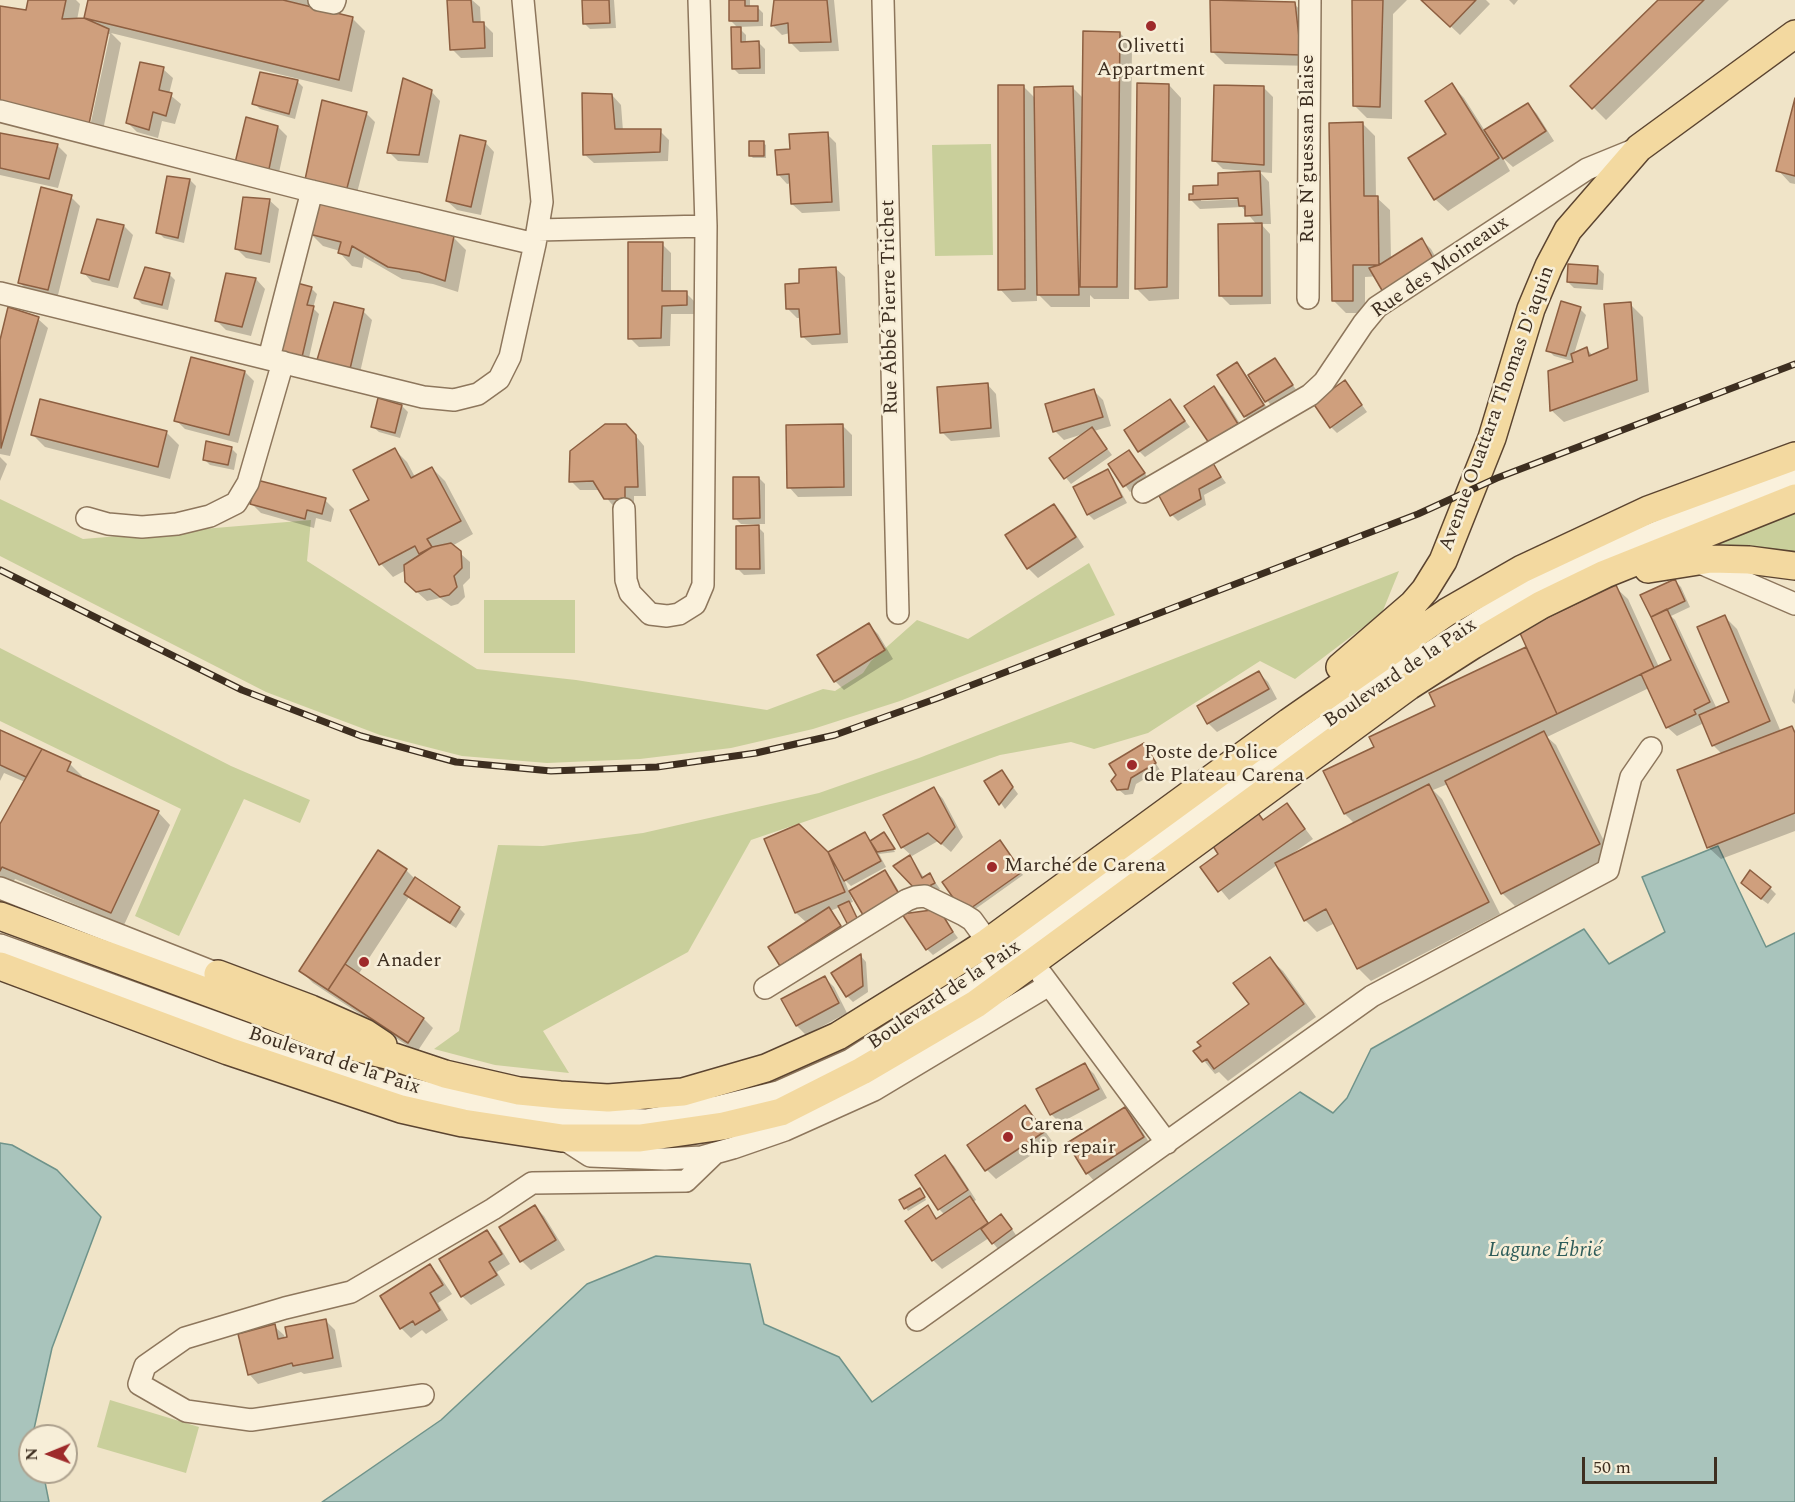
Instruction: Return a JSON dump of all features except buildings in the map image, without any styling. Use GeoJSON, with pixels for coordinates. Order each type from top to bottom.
{"type":"FeatureCollection","features":[{"type":"Feature","properties":{"kind":"main road","name":"Avenue Ouattara Thomas D'aquin"},"geometry":{"type":"LineString","coordinates":[[1290,722],[1302,702],[1322,682],[1413,604],[1425,590],[1443,561],[1492,438],[1531,309],[1549,266],[1568,230],[1639,148],[1795,34]]}},
{"type":"Feature","properties":{"kind":"main road","name":"Boulevard de la Paix"},"geometry":{"type":"LineString","coordinates":[[0,916],[342,1044],[394,1057],[445,1074],[519,1091],[608,1098],[683,1092],[766,1068],[838,1036],[1102,869],[1290,722],[1447,612],[1522,569],[1648,510],[1795,456]]}},
{"type":"Feature","properties":{"kind":"main road","name":"Boulevard de la Paix"},"geometry":{"type":"LineString","coordinates":[[0,966],[228,1051],[401,1109],[463,1123],[562,1138],[640,1138],[723,1126],[781,1112],[872,1066],[976,1004],[1032,951],[1409,686],[1473,645],[1540,606],[1605,574],[1795,498]]}},
{"type":"Feature","properties":{"kind":"main road"},"geometry":{"type":"LineString","coordinates":[[1605,574],[1711,559],[1749,560],[1795,566]]}},
{"type":"Feature","properties":{"kind":"main road"},"geometry":{"type":"LineString","coordinates":[[218,974],[311,1009],[365,1033],[380,1043],[394,1057]]}},
{"type":"Feature","properties":{"kind":"street"},"geometry":{"type":"LineString","coordinates":[[319,0],[334,3],[335,0]]}},
{"type":"Feature","properties":{"kind":"street"},"geometry":{"type":"LineString","coordinates":[[0,293],[437,400],[454,400],[478,394],[499,379],[510,357],[542,202],[523,0]]}},
{"type":"Feature","properties":{"kind":"street"},"geometry":{"type":"LineString","coordinates":[[624,509],[626,580],[630,593],[650,614],[667,616],[680,614],[695,604],[703,585],[706,226],[699,0]]}},
{"type":"Feature","properties":{"kind":"street","name":"Rue Abbé Pierre Trichet"},"geometry":{"type":"LineString","coordinates":[[883,0],[898,613]]}},
{"type":"Feature","properties":{"kind":"street","name":"Rue N'guessan Blaise"},"geometry":{"type":"LineString","coordinates":[[1308,298],[1310,0]]}},
{"type":"Feature","properties":{"kind":"street"},"geometry":{"type":"LineString","coordinates":[[0,111],[312,191],[536,237],[706,226]]}},
{"type":"Feature","properties":{"kind":"street","name":"Rue des Moineaux"},"geometry":{"type":"LineString","coordinates":[[1143,492],[1310,395],[1324,382],[1377,307],[1587,169],[1639,148]]}},
{"type":"Feature","properties":{"kind":"street"},"geometry":{"type":"LineString","coordinates":[[87,518],[108,524],[142,527],[177,524],[210,516],[236,503],[248,483],[312,191]]}},
{"type":"Feature","properties":{"kind":"street","name":"Boulevard de la Paix"},"geometry":{"type":"LineString","coordinates":[[0,945],[372,1079],[469,1103],[567,1117],[646,1120],[721,1106],[778,1092],[850,1060],[970,983],[1032,951],[1102,869],[1275,761],[1403,670],[1535,585],[1795,475]]}},
{"type":"Feature","properties":{"kind":"street"},"geometry":{"type":"LineString","coordinates":[[1695,561],[1795,604]]}},
{"type":"Feature","properties":{"kind":"street"},"geometry":{"type":"LineString","coordinates":[[1403,670],[1540,606]]}},
{"type":"Feature","properties":{"kind":"street"},"geometry":{"type":"LineString","coordinates":[[917,1320],[1372,996],[1608,870],[1631,777],[1651,748]]}},
{"type":"Feature","properties":{"kind":"street"},"geometry":{"type":"LineString","coordinates":[[1102,869],[1032,951],[1049,985],[1167,1143]]}},
{"type":"Feature","properties":{"kind":"street"},"geometry":{"type":"LineString","coordinates":[[0,888],[218,974]]}},
{"type":"Feature","properties":{"kind":"street"},"geometry":{"type":"LineString","coordinates":[[765,987],[915,897],[925,896],[964,915],[972,921],[988,942]]}},
{"type":"Feature","properties":{"kind":"street"},"geometry":{"type":"LineString","coordinates":[[562,1138],[590,1156],[665,1160],[700,1157],[714,1153],[785,1130],[874,1090],[1049,985]]}},
{"type":"Feature","properties":{"kind":"street"},"geometry":{"type":"LineString","coordinates":[[423,1395],[251,1420],[186,1411],[139,1384],[145,1366],[185,1338],[285,1308],[351,1292],[493,1209],[532,1183],[686,1181],[714,1153]]}},
{"type":"Feature","properties":{"kind":"green space"},"geometry":{"type":"Polygon","coordinates":[[[991,144],[993,255],[935,256],[932,145],[991,144]]]}},
{"type":"Feature","properties":{"kind":"green space"},"geometry":{"type":"Polygon","coordinates":[[[0,499],[83,539],[311,520],[307,561],[477,669],[576,680],[767,710],[823,689],[835,691],[863,673],[871,661],[917,620],[968,639],[1089,563],[1115,615],[900,701],[813,729],[731,748],[640,759],[547,763],[462,756],[380,735],[266,692],[0,556],[0,499]]]}},
{"type":"Feature","properties":{"kind":"green space"},"geometry":{"type":"Polygon","coordinates":[[[1795,512],[1795,556],[1711,545],[1795,512]]]}},
{"type":"Feature","properties":{"kind":"green space"},"geometry":{"type":"Polygon","coordinates":[[[1399,571],[1382,613],[1295,679],[1260,661],[1148,733],[1094,749],[1071,742],[1000,755],[751,840],[688,952],[543,1031],[569,1073],[495,1065],[434,1049],[459,1031],[498,845],[543,846],[643,833],[819,793],[919,758],[1399,571]]]}},
{"type":"Feature","properties":{"kind":"green space"},"geometry":{"type":"Polygon","coordinates":[[[484,600],[575,600],[575,653],[484,653],[484,600]]]}},
{"type":"Feature","properties":{"kind":"green space"},"geometry":{"type":"Polygon","coordinates":[[[0,648],[231,766],[310,800],[300,823],[244,799],[179,936],[135,916],[181,809],[0,721],[0,648]]]}},
{"type":"Feature","properties":{"kind":"green space"},"geometry":{"type":"Polygon","coordinates":[[[110,1400],[199,1427],[186,1473],[97,1447],[110,1400]]]}},
{"type":"Feature","properties":{"kind":"water","name":"Lagune Ébrié"},"geometry":{"type":"Polygon","coordinates":[[[1718,846],[1766,947],[1795,933],[1795,1502],[322,1502],[441,1420],[587,1284],[656,1256],[750,1264],[764,1324],[839,1357],[872,1402],[1300,1092],[1333,1113],[1347,1098],[1371,1049],[1584,929],[1609,964],[1665,932],[1642,877],[1718,846]]]}},
{"type":"Feature","properties":{"kind":"water"},"geometry":{"type":"Polygon","coordinates":[[[0,1143],[12,1145],[57,1170],[101,1217],[52,1348],[35,1424],[18,1424],[18,1484],[45,1484],[49,1502],[0,1502],[0,1143]]]}},
{"type":"Feature","properties":{"kind":"railway"},"geometry":{"type":"LineString","coordinates":[[0,570],[242,690],[361,736],[456,762],[551,771],[657,767],[756,753],[835,735],[938,698],[1418,514],[1497,478],[1795,364]]}},
{"type":"Feature","properties":{"kind":"place","name":"Olivetti Appartment"},"geometry":{"type":"Point","coordinates":[1151,26]}},
{"type":"Feature","properties":{"kind":"place","name":"Poste de Police de Plateau Carena"},"geometry":{"type":"Point","coordinates":[1132,765]}},
{"type":"Feature","properties":{"kind":"place","name":"Marché de Carena"},"geometry":{"type":"Point","coordinates":[992,867]}},
{"type":"Feature","properties":{"kind":"place","name":"Anader"},"geometry":{"type":"Point","coordinates":[364,962]}},
{"type":"Feature","properties":{"kind":"place","name":"Carena ship repair"},"geometry":{"type":"Point","coordinates":[1008,1137]}}]}
